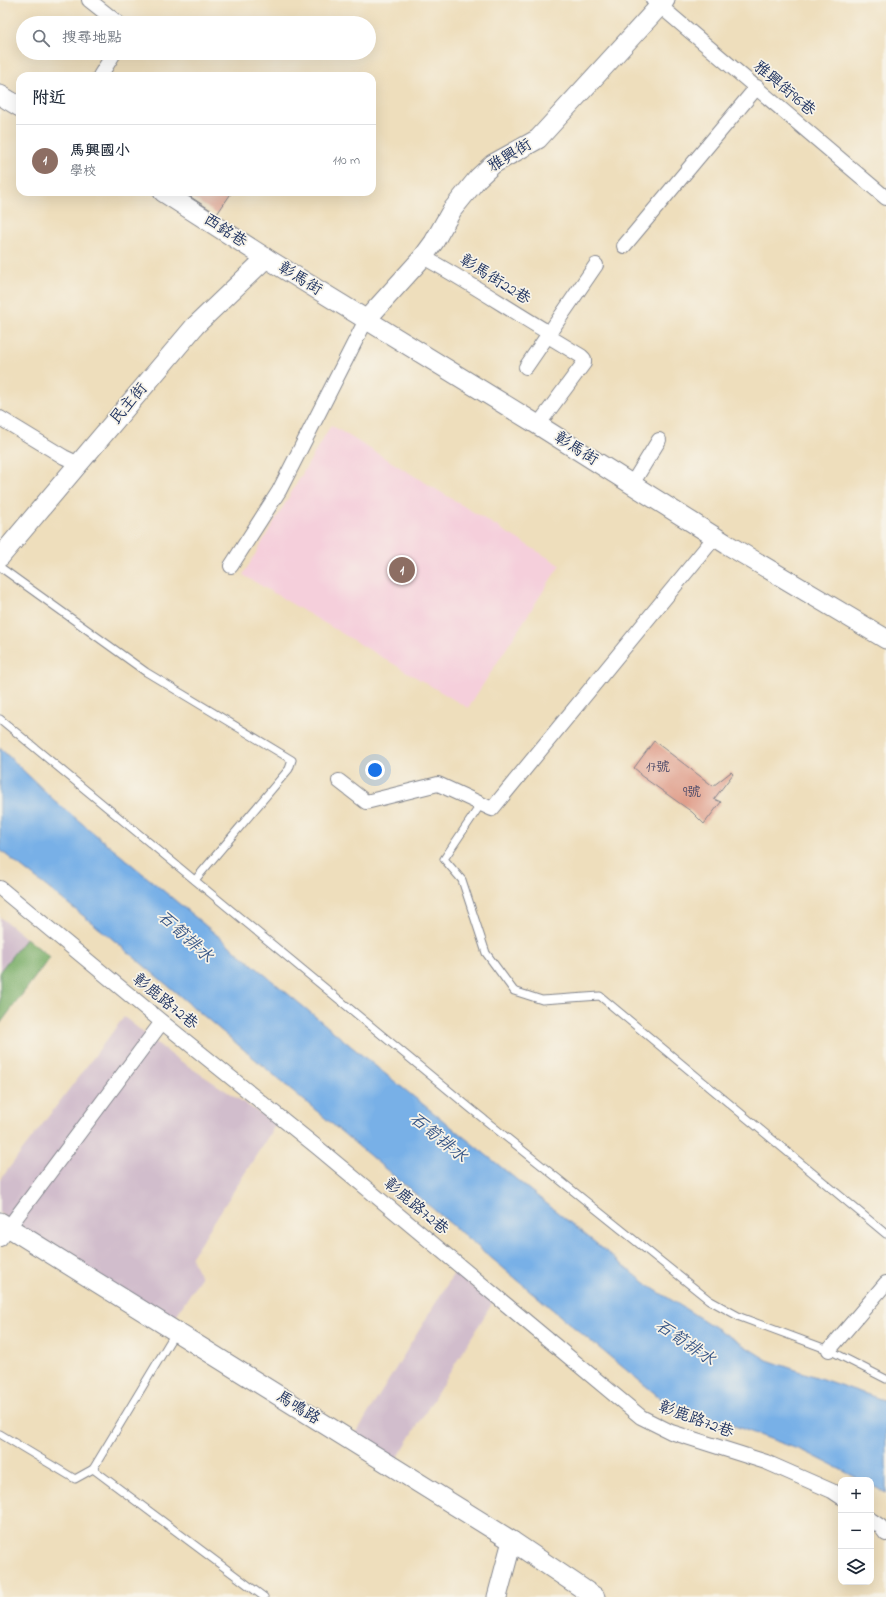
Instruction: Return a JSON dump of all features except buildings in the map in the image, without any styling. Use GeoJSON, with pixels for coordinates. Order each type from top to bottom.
{"type":"FeatureCollection","features":[{"type":"Feature","properties":{"kind":"street"},"geometry":{"type":"LineString","coordinates":[[90,0],[109,16]]}},
{"type":"Feature","properties":{"kind":"street","name":"雅興街96巷"},"geometry":{"type":"LineString","coordinates":[[659,2],[886,198]]}},
{"type":"Feature","properties":{"kind":"street","name":"雅興街"},"geometry":{"type":"LineString","coordinates":[[366,320],[423,257],[434,242],[452,210],[478,178],[493,164],[538,139],[659,2]]}},
{"type":"Feature","properties":{"kind":"street"},"geometry":{"type":"LineString","coordinates":[[102,72],[110,60]]}},
{"type":"Feature","properties":{"kind":"street"},"geometry":{"type":"LineString","coordinates":[[624,246],[757,87]]}},
{"type":"Feature","properties":{"kind":"street"},"geometry":{"type":"LineString","coordinates":[[0,95],[16,105]]}},
{"type":"Feature","properties":{"kind":"street","name":"西銘巷"},"geometry":{"type":"LineString","coordinates":[[169,196],[266,258]]}},
{"type":"Feature","properties":{"kind":"street","name":"彰馬街22巷"},"geometry":{"type":"LineString","coordinates":[[423,257],[456,275],[549,334],[584,359],[584,363],[538,425]]}},
{"type":"Feature","properties":{"kind":"street","name":"彰馬街"},"geometry":{"type":"LineString","coordinates":[[266,258],[538,425],[715,537],[886,639]]}},
{"type":"Feature","properties":{"kind":"street","name":"民主街"},"geometry":{"type":"LineString","coordinates":[[0,556],[195,326],[266,258]]}},
{"type":"Feature","properties":{"kind":"street"},"geometry":{"type":"LineString","coordinates":[[526,367],[596,264]]}},
{"type":"Feature","properties":{"kind":"street"},"geometry":{"type":"LineString","coordinates":[[231,566],[279,491],[366,320]]}},
{"type":"Feature","properties":{"kind":"street"},"geometry":{"type":"LineString","coordinates":[[0,418],[64,457],[79,464]]}},
{"type":"Feature","properties":{"kind":"street"},"geometry":{"type":"LineString","coordinates":[[632,484],[659,440]]}},
{"type":"Feature","properties":{"kind":"street"},"geometry":{"type":"LineString","coordinates":[[339,781],[366,802],[438,784],[492,809],[715,537]]}},
{"type":"Feature","properties":{"kind":"street","name":"彰鹿路72巷"},"geometry":{"type":"LineString","coordinates":[[0,888],[162,1022],[317,1147],[641,1417],[671,1432],[766,1462],[838,1495]]}},
{"type":"Feature","properties":{"kind":"street"},"geometry":{"type":"LineString","coordinates":[[3,1229],[162,1022]]}},
{"type":"Feature","properties":{"kind":"street","name":"馬鳴路"},"geometry":{"type":"LineString","coordinates":[[3,1229],[176,1331],[512,1541],[595,1597]]}},
{"type":"Feature","properties":{"kind":"street"},"geometry":{"type":"LineString","coordinates":[[829,1350],[886,1283]]}},
{"type":"Feature","properties":{"kind":"street"},"geometry":{"type":"LineString","coordinates":[[874,1523],[886,1534]]}},
{"type":"Feature","properties":{"kind":"street"},"geometry":{"type":"LineString","coordinates":[[497,1597],[512,1541]]}},
{"type":"Feature","properties":{"kind":"lane"},"geometry":{"type":"LineString","coordinates":[[0,567],[146,672],[292,760],[288,769],[195,880]]}},
{"type":"Feature","properties":{"kind":"lane"},"geometry":{"type":"LineString","coordinates":[[0,719],[470,1108],[709,1300],[740,1317],[829,1350],[886,1379]]}},
{"type":"Feature","properties":{"kind":"lane"},"geometry":{"type":"LineString","coordinates":[[481,804],[444,859],[462,880],[486,953],[514,991],[542,1000],[600,996],[886,1234]]}},
{"type":"Feature","properties":{"kind":"lane"},"geometry":{"type":"LineString","coordinates":[[0,1434],[75,1480],[93,1469],[176,1331]]}},
{"type":"Feature","properties":{"kind":"lane"},"geometry":{"type":"LineString","coordinates":[[93,1469],[264,1597]]}},
{"type":"Feature","properties":{"kind":"shaded area"},"geometry":{"type":"Polygon","coordinates":[[[331,425],[560,565],[468,708],[243,575],[331,425]]]}},
{"type":"Feature","properties":{"kind":"shaded area"},"geometry":{"type":"Polygon","coordinates":[[[0,917],[26,938],[0,971],[0,917]]]}},
{"type":"Feature","properties":{"kind":"shaded area"},"geometry":{"type":"Polygon","coordinates":[[[124,1017],[173,1056],[276,1124],[191,1258],[201,1277],[170,1325],[0,1213],[0,1180],[124,1017]]]}},
{"type":"Feature","properties":{"kind":"shaded area"},"geometry":{"type":"Polygon","coordinates":[[[454,1273],[493,1302],[392,1467],[352,1440],[454,1273]]]}},
{"type":"Feature","properties":{"kind":"green space"},"geometry":{"type":"Polygon","coordinates":[[[26,938],[50,957],[0,1024],[0,971],[26,938]]]}},
{"type":"Feature","properties":{"kind":"water","name":"石筍排水"},"geometry":{"type":"Polygon","coordinates":[[[0,748],[55,801],[363,1056],[649,1286],[767,1360],[886,1401],[886,1493],[874,1487],[874,1477],[855,1477],[806,1452],[663,1400],[565,1320],[110,937],[0,850],[0,748]]]}},
{"type":"Feature","properties":{"kind":"place","name":"馬興國小"},"geometry":{"type":"Point","coordinates":[402,570]}}]}
